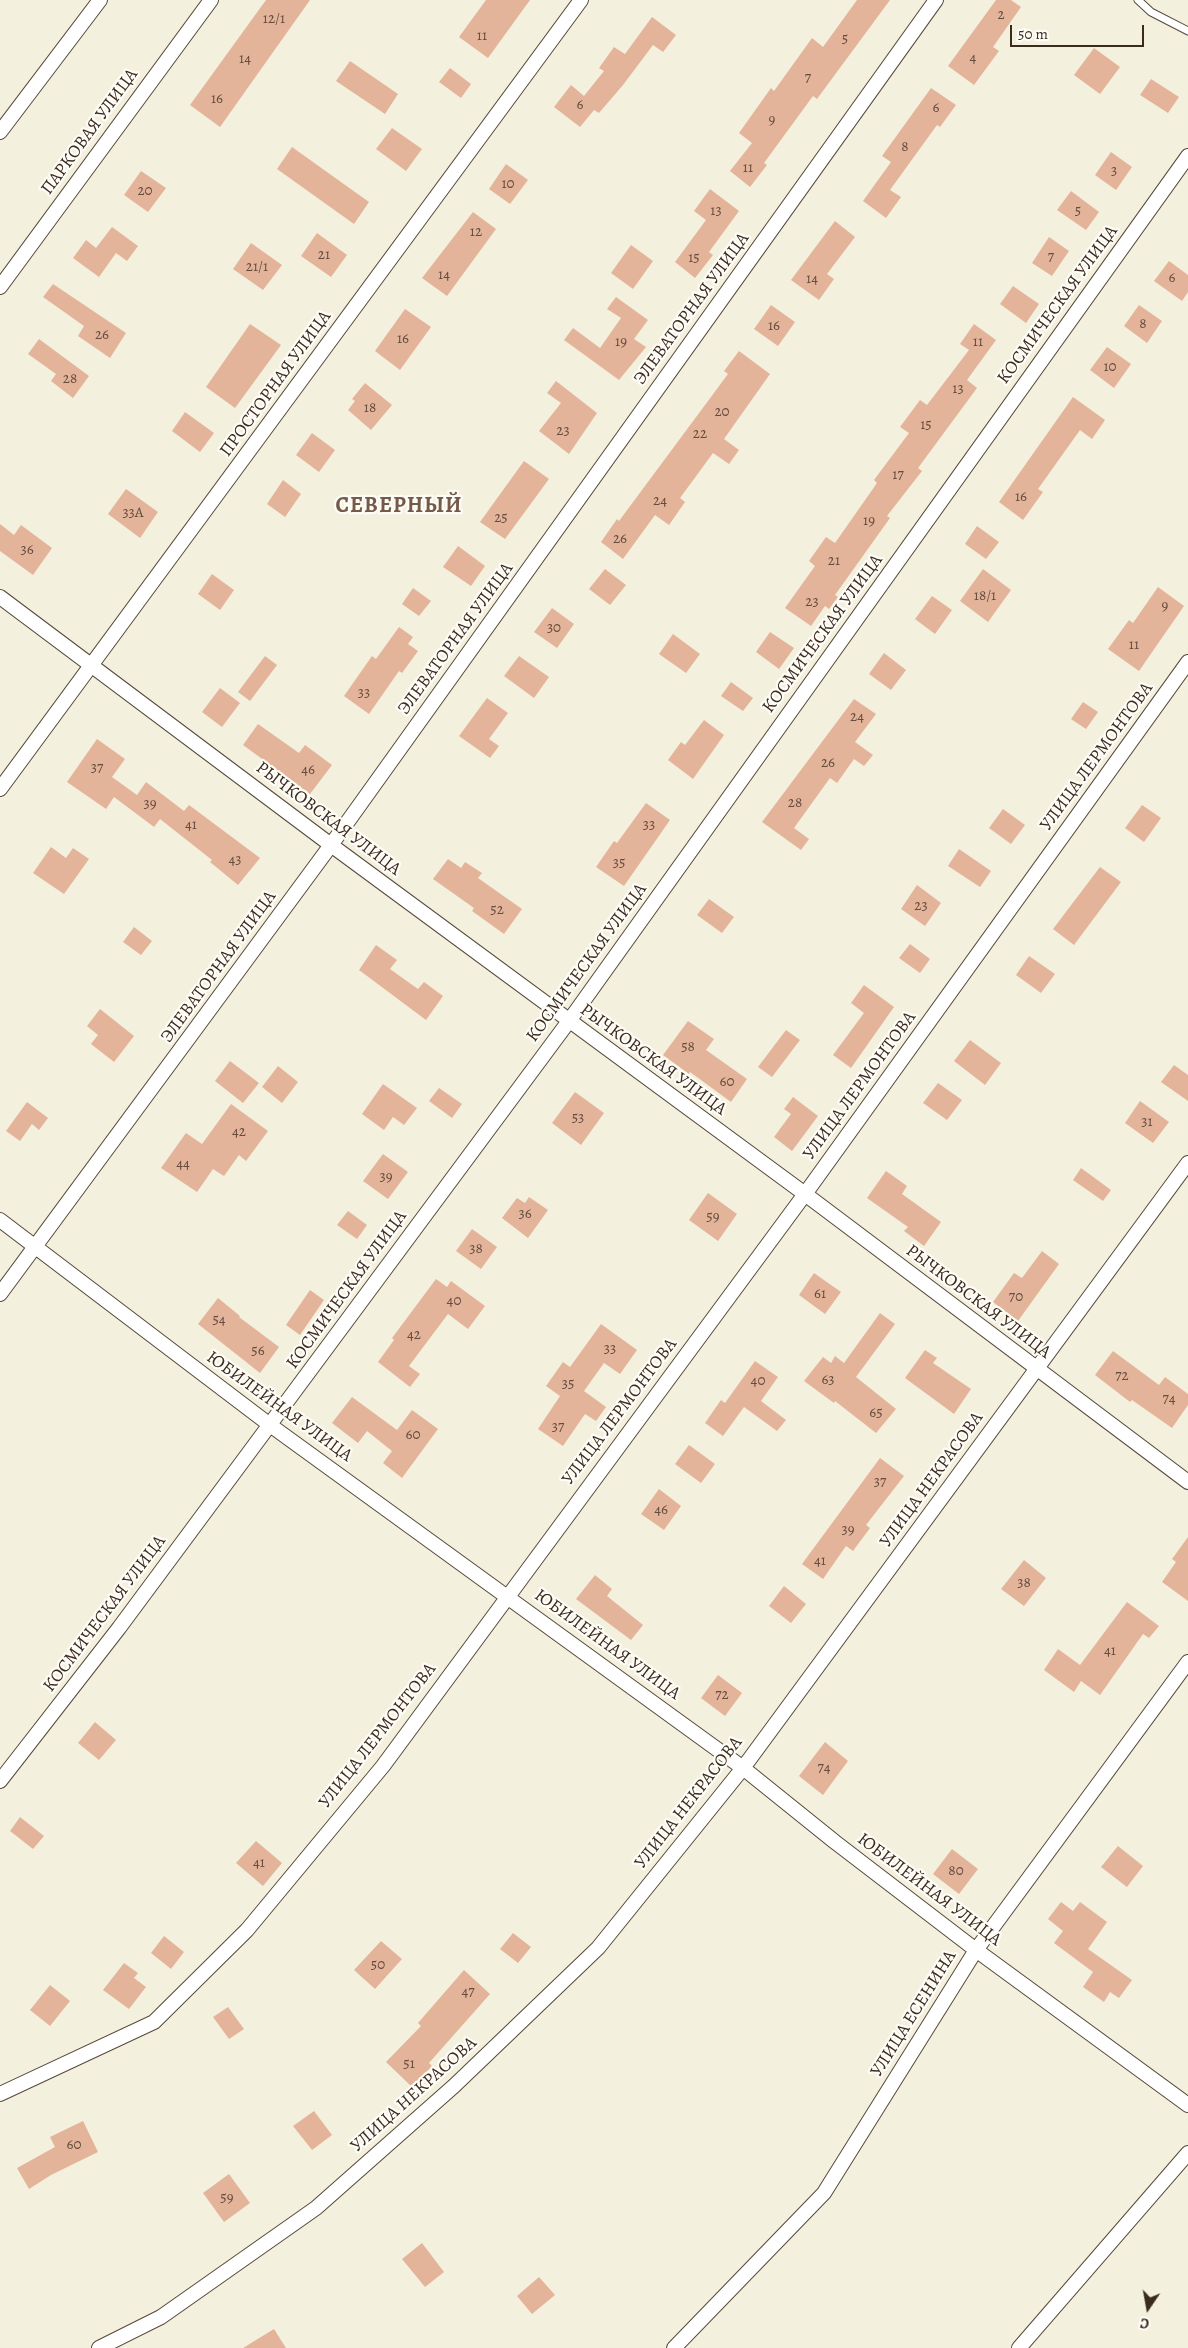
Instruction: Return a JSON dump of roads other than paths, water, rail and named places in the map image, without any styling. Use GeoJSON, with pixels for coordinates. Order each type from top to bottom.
{"type":"FeatureCollection","features":[{"type":"Feature","properties":{"kind":"street"},"geometry":{"type":"LineString","coordinates":[[0,132],[100,0]]}},
{"type":"Feature","properties":{"kind":"street","name":"ПАРКОВАЯ УЛИЦА"},"geometry":{"type":"LineString","coordinates":[[0,287],[211,0]]}},
{"type":"Feature","properties":{"kind":"street","name":"ПРОСТОРНАЯ УЛИЦА"},"geometry":{"type":"LineString","coordinates":[[0,789],[581,0]]}},
{"type":"Feature","properties":{"kind":"street","name":"ЭЛЕВАТОРНАЯ УЛИЦА"},"geometry":{"type":"LineString","coordinates":[[0,1294],[332,845],[936,0]]}},
{"type":"Feature","properties":{"kind":"street","name":"КОСМИЧЕСКАЯ УЛИЦА"},"geometry":{"type":"LineString","coordinates":[[0,1781],[120,1628],[569,1021],[1188,156]]}},
{"type":"Feature","properties":{"kind":"street","name":"РЫЧКОВСКАЯ УЛИЦА"},"geometry":{"type":"LineString","coordinates":[[0,597],[569,1021],[805,1194],[1188,1482]]}},
{"type":"Feature","properties":{"kind":"street","name":"УЛИЦА ЛЕРМОНТОВА"},"geometry":{"type":"LineString","coordinates":[[0,2094],[154,2022],[247,1930],[383,1766],[507,1595],[805,1194],[1188,662]]}},
{"type":"Feature","properties":{"kind":"street","name":"УЛИЦА НЕКРАСОВА"},"geometry":{"type":"LineString","coordinates":[[99,2348],[161,2317],[316,2208],[446,2092],[598,1948],[743,1768],[1188,1163]]}},
{"type":"Feature","properties":{"kind":"street","name":"ЮБИЛЕЙНАЯ УЛИЦА"},"geometry":{"type":"LineString","coordinates":[[0,1220],[270,1425],[507,1595],[743,1768],[835,1842],[976,1950],[1188,2105]]}},
{"type":"Feature","properties":{"kind":"street","name":"УЛИЦА ЕСЕНИНА"},"geometry":{"type":"LineString","coordinates":[[674,2348],[824,2194],[976,1950],[1188,1662]]}},
{"type":"Feature","properties":{"kind":"street"},"geometry":{"type":"LineString","coordinates":[[1019,2348],[1188,2152]]}},
{"type":"Feature","properties":{"kind":"lane"},"geometry":{"type":"LineString","coordinates":[[1138,0],[1151,12],[1188,31]]}},
{"type":"Feature","properties":{"kind":"district","name":"СЕВЕРНЫЙ"},"geometry":{"type":"Point","coordinates":[399,507]}}]}
